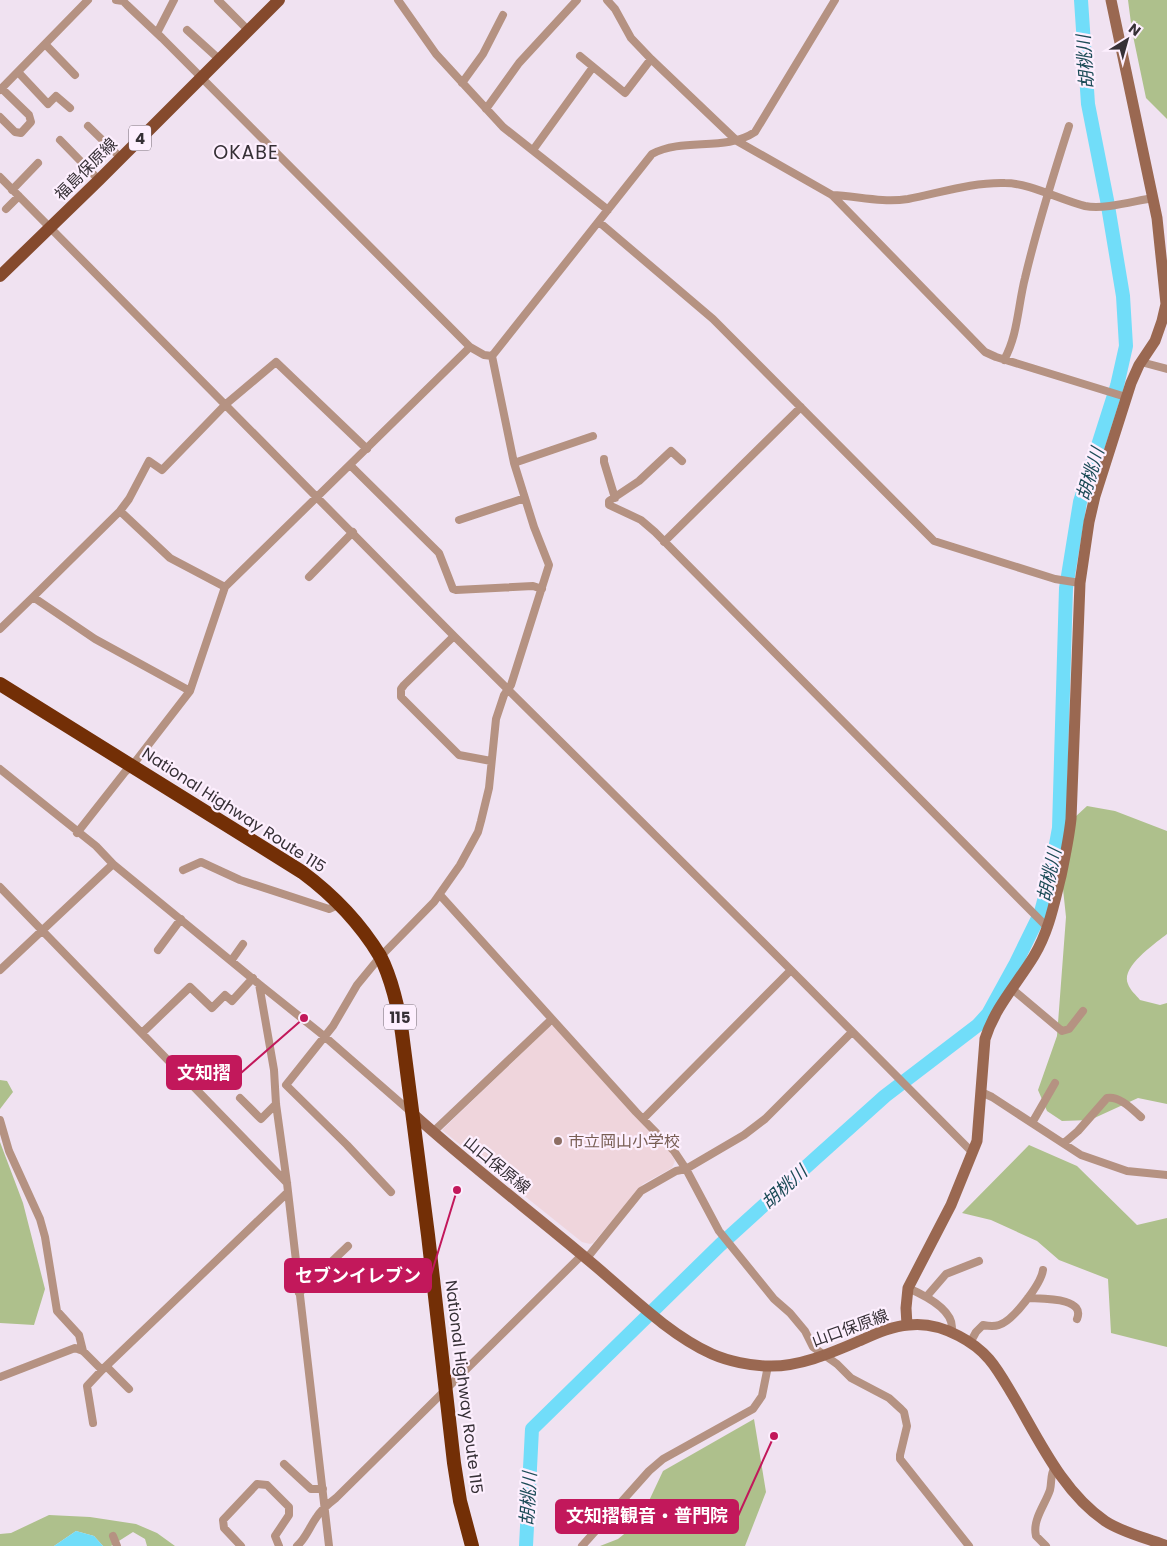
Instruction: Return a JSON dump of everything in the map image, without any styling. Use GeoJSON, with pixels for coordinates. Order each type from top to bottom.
{"type":"FeatureCollection","features":[{"type":"Feature","properties":{"kind":"highway","name":"National Highway Route 115"},"geometry":{"type":"LineString","coordinates":[[0,684],[302,872],[340,904],[380,957],[400,1018],[460,1501],[472,1546]]}},
{"type":"Feature","properties":{"kind":"main road","name":"福島保原線"},"geometry":{"type":"LineString","coordinates":[[0,276],[279,0]]}},
{"type":"Feature","properties":{"kind":"street"},"geometry":{"type":"LineString","coordinates":[[0,117],[15,132],[21,133],[31,122],[29,115],[1,89],[88,0]]}},
{"type":"Feature","properties":{"kind":"street"},"geometry":{"type":"LineString","coordinates":[[121,0],[157,33],[470,347],[484,355],[492,356]]}},
{"type":"Feature","properties":{"kind":"street"},"geometry":{"type":"LineString","coordinates":[[157,33],[174,0]]}},
{"type":"Feature","properties":{"kind":"street"},"geometry":{"type":"LineString","coordinates":[[218,0],[249,31]]}},
{"type":"Feature","properties":{"kind":"street"},"geometry":{"type":"LineString","coordinates":[[398,0],[436,54],[486,109],[503,126],[608,210]]}},
{"type":"Feature","properties":{"kind":"street"},"geometry":{"type":"LineString","coordinates":[[486,109],[519,63],[577,0]]}},
{"type":"Feature","properties":{"kind":"street"},"geometry":{"type":"LineString","coordinates":[[607,0],[615,9],[631,38],[650,59],[737,141],[832,196],[990,355],[1126,397]]}},
{"type":"Feature","properties":{"kind":"street"},"geometry":{"type":"LineString","coordinates":[[492,356],[650,156],[655,152],[681,147],[737,141],[752,134],[759,128],[835,0]]}},
{"type":"Feature","properties":{"kind":"street"},"geometry":{"type":"LineString","coordinates":[[907,1325],[908,1288],[936,1235],[973,1153],[978,1132],[985,1039],[988,1030],[1011,988],[1033,957],[1052,917],[1071,819],[1080,583],[1095,496],[1135,372],[1155,341],[1165,312],[1165,267],[1153,198],[1111,0]]}},
{"type":"Feature","properties":{"kind":"street"},"geometry":{"type":"LineString","coordinates":[[462,83],[483,54],[503,15]]}},
{"type":"Feature","properties":{"kind":"street"},"geometry":{"type":"LineString","coordinates":[[187,30],[219,59]]}},
{"type":"Feature","properties":{"kind":"street"},"geometry":{"type":"LineString","coordinates":[[45,44],[75,74]]}},
{"type":"Feature","properties":{"kind":"street"},"geometry":{"type":"LineString","coordinates":[[580,56],[625,93],[650,59]]}},
{"type":"Feature","properties":{"kind":"street"},"geometry":{"type":"LineString","coordinates":[[533,150],[592,67]]}},
{"type":"Feature","properties":{"kind":"street"},"geometry":{"type":"LineString","coordinates":[[18,72],[48,104],[56,96],[70,108]]}},
{"type":"Feature","properties":{"kind":"street"},"geometry":{"type":"LineString","coordinates":[[88,126],[121,158]]}},
{"type":"Feature","properties":{"kind":"street"},"geometry":{"type":"LineString","coordinates":[[1004,360],[1011,346],[1024,280],[1047,194],[1069,126]]}},
{"type":"Feature","properties":{"kind":"street"},"geometry":{"type":"LineString","coordinates":[[60,140],[99,180]]}},
{"type":"Feature","properties":{"kind":"street"},"geometry":{"type":"LineString","coordinates":[[12,190],[38,163]]}},
{"type":"Feature","properties":{"kind":"street"},"geometry":{"type":"LineString","coordinates":[[0,177],[454,636],[973,1153]]}},
{"type":"Feature","properties":{"kind":"street"},"geometry":{"type":"LineString","coordinates":[[832,196],[871,200],[908,199],[919,195],[980,185],[1007,183],[1087,206],[1153,198]]}},
{"type":"Feature","properties":{"kind":"street"},"geometry":{"type":"LineString","coordinates":[[6,209],[19,196]]}},
{"type":"Feature","properties":{"kind":"street"},"geometry":{"type":"LineString","coordinates":[[599,222],[713,319],[934,541],[1055,579],[1080,583]]}},
{"type":"Feature","properties":{"kind":"street"},"geometry":{"type":"LineString","coordinates":[[78,833],[190,690],[225,587],[470,347]]}},
{"type":"Feature","properties":{"kind":"street"},"geometry":{"type":"LineString","coordinates":[[240,1098],[261,1119],[333,1026],[357,985],[380,957],[440,895],[460,865],[478,832],[489,788],[496,719],[504,695],[509,689],[548,566],[514,463],[492,356]]}},
{"type":"Feature","properties":{"kind":"street"},"geometry":{"type":"LineString","coordinates":[[0,629],[120,511],[129,499],[149,461],[162,470],[226,404],[276,362],[367,449]]}},
{"type":"Feature","properties":{"kind":"street"},"geometry":{"type":"LineString","coordinates":[[1141,362],[1167,369]]}},
{"type":"Feature","properties":{"kind":"street"},"geometry":{"type":"LineString","coordinates":[[664,542],[801,407]]}},
{"type":"Feature","properties":{"kind":"street"},"geometry":{"type":"LineString","coordinates":[[514,463],[593,436]]}},
{"type":"Feature","properties":{"kind":"street"},"geometry":{"type":"LineString","coordinates":[[682,462],[671,451],[640,481],[609,501],[609,506],[641,520],[664,542],[1048,928]]}},
{"type":"Feature","properties":{"kind":"street"},"geometry":{"type":"LineString","coordinates":[[604,458],[615,498]]}},
{"type":"Feature","properties":{"kind":"street"},"geometry":{"type":"LineString","coordinates":[[350,465],[439,553],[453,589],[533,586],[542,589]]}},
{"type":"Feature","properties":{"kind":"street"},"geometry":{"type":"LineString","coordinates":[[459,520],[525,498]]}},
{"type":"Feature","properties":{"kind":"street"},"geometry":{"type":"LineString","coordinates":[[120,511],[170,558],[225,587]]}},
{"type":"Feature","properties":{"kind":"street"},"geometry":{"type":"LineString","coordinates":[[309,578],[353,532]]}},
{"type":"Feature","properties":{"kind":"street"},"geometry":{"type":"LineString","coordinates":[[33,597],[95,639],[190,690]]}},
{"type":"Feature","properties":{"kind":"street"},"geometry":{"type":"LineString","coordinates":[[0,616],[7,622]]}},
{"type":"Feature","properties":{"kind":"street"},"geometry":{"type":"LineString","coordinates":[[454,636],[404,685],[401,689],[401,697],[459,755],[491,761]]}},
{"type":"Feature","properties":{"kind":"street"},"geometry":{"type":"LineString","coordinates":[[0,769],[96,846],[113,864],[324,1036],[411,1112]]}},
{"type":"Feature","properties":{"kind":"street"},"geometry":{"type":"LineString","coordinates":[[183,870],[201,862],[228,875],[313,904],[329,908],[340,904]]}},
{"type":"Feature","properties":{"kind":"street"},"geometry":{"type":"LineString","coordinates":[[0,970],[113,864]]}},
{"type":"Feature","properties":{"kind":"street"},"geometry":{"type":"LineString","coordinates":[[0,887],[287,1183]]}},
{"type":"Feature","properties":{"kind":"street"},"geometry":{"type":"LineString","coordinates":[[440,895],[674,1151],[727,1243],[774,1299],[790,1313],[805,1331],[813,1347],[837,1364],[851,1378],[889,1398],[904,1412],[908,1426],[900,1460],[969,1546]]}},
{"type":"Feature","properties":{"kind":"street"},"geometry":{"type":"LineString","coordinates":[[158,950],[181,919]]}},
{"type":"Feature","properties":{"kind":"street"},"geometry":{"type":"LineString","coordinates":[[231,961],[244,944]]}},
{"type":"Feature","properties":{"kind":"street"},"geometry":{"type":"LineString","coordinates":[[643,1119],[791,970]]}},
{"type":"Feature","properties":{"kind":"street"},"geometry":{"type":"LineString","coordinates":[[142,1032],[190,987],[212,1008],[225,995],[232,1001],[256,981]]}},
{"type":"Feature","properties":{"kind":"street"},"geometry":{"type":"LineString","coordinates":[[256,981],[269,1036],[329,1546]]}},
{"type":"Feature","properties":{"kind":"street"},"geometry":{"type":"LineString","coordinates":[[1011,988],[1062,1031],[1069,1029],[1083,1011]]}},
{"type":"Feature","properties":{"kind":"street"},"geometry":{"type":"LineString","coordinates":[[433,1132],[552,1019]]}},
{"type":"Feature","properties":{"kind":"street"},"geometry":{"type":"LineString","coordinates":[[297,1546],[304,1539],[325,1506],[336,1498],[445,1389],[584,1256],[641,1191],[676,1171],[686,1169],[744,1135],[765,1119],[852,1032]]}},
{"type":"Feature","properties":{"kind":"street"},"geometry":{"type":"LineString","coordinates":[[1032,1123],[1055,1083]]}},
{"type":"Feature","properties":{"kind":"street"},"geometry":{"type":"LineString","coordinates":[[286,1085],[348,1145],[391,1192]]}},
{"type":"Feature","properties":{"kind":"street"},"geometry":{"type":"LineString","coordinates":[[981,1092],[1082,1154],[1127,1170],[1167,1175]]}},
{"type":"Feature","properties":{"kind":"street"},"geometry":{"type":"LineString","coordinates":[[1064,1143],[1078,1131],[1107,1098],[1119,1100],[1141,1116]]}},
{"type":"Feature","properties":{"kind":"street","name":"山口保原線"},"geometry":{"type":"LineString","coordinates":[[411,1112],[469,1163],[667,1326],[690,1342],[714,1355],[738,1362],[768,1366],[796,1363],[825,1356],[872,1336],[907,1325],[929,1326],[951,1333],[970,1343],[984,1353],[999,1371],[1055,1467],[1080,1499],[1104,1520],[1162,1545]]}},
{"type":"Feature","properties":{"kind":"street"},"geometry":{"type":"LineString","coordinates":[[0,1120],[9,1151],[40,1219],[45,1237],[57,1311],[80,1335],[83,1352]]}},
{"type":"Feature","properties":{"kind":"street"},"geometry":{"type":"LineString","coordinates":[[92,1423],[87,1386],[288,1193]]}},
{"type":"Feature","properties":{"kind":"street"},"geometry":{"type":"LineString","coordinates":[[299,1293],[348,1246]]}},
{"type":"Feature","properties":{"kind":"street"},"geometry":{"type":"LineString","coordinates":[[927,1296],[946,1274],[979,1261]]}},
{"type":"Feature","properties":{"kind":"street"},"geometry":{"type":"LineString","coordinates":[[970,1343],[983,1325],[992,1327],[1004,1323],[1028,1298],[1042,1277],[1043,1270]]}},
{"type":"Feature","properties":{"kind":"street"},"geometry":{"type":"LineString","coordinates":[[908,1288],[927,1296],[940,1306],[953,1327],[951,1333]]}},
{"type":"Feature","properties":{"kind":"street"},"geometry":{"type":"LineString","coordinates":[[1028,1298],[1067,1301],[1077,1310],[1077,1319]]}},
{"type":"Feature","properties":{"kind":"street"},"geometry":{"type":"LineString","coordinates":[[0,1377],[75,1348],[83,1352],[129,1389]]}},
{"type":"Feature","properties":{"kind":"street"},"geometry":{"type":"LineString","coordinates":[[582,1546],[649,1471],[663,1459],[753,1409],[762,1396],[768,1366]]}},
{"type":"Feature","properties":{"kind":"street"},"geometry":{"type":"LineString","coordinates":[[284,1464],[310,1489],[323,1489]]}},
{"type":"Feature","properties":{"kind":"street"},"geometry":{"type":"LineString","coordinates":[[1046,1546],[1036,1536],[1035,1531],[1039,1514],[1050,1489],[1051,1476],[1055,1467]]}},
{"type":"Feature","properties":{"kind":"street"},"geometry":{"type":"LineString","coordinates":[[241,1546],[224,1528],[223,1520],[257,1484],[267,1485],[289,1507],[289,1515],[275,1536],[279,1546]]}},
{"type":"Feature","properties":{"kind":"street"},"geometry":{"type":"LineString","coordinates":[[113,1536],[116,1546]]}},
{"type":"Feature","properties":{"kind":"shaded area","name":"市立岡山小学校"},"geometry":{"type":"Polygon","coordinates":[[[550,1026],[555,1026],[670,1152],[675,1161],[672,1168],[643,1184],[593,1243],[590,1244],[582,1242],[442,1130],[550,1026]]]}},
{"type":"Feature","properties":{"kind":"green space"},"geometry":{"type":"Polygon","coordinates":[[[1128,0],[1167,0],[1167,119],[1146,98],[1132,31],[1128,0]]]}},
{"type":"Feature","properties":{"kind":"green space"},"geometry":{"type":"Polygon","coordinates":[[[1087,806],[1115,811],[1167,831],[1167,934],[1140,956],[1129,970],[1127,977],[1129,986],[1140,1000],[1160,1005],[1167,1003],[1167,1104],[1138,1098],[1090,1120],[1062,1121],[1047,1111],[1038,1090],[1057,1036],[1066,917],[1058,842],[1074,818],[1087,806]]]}},
{"type":"Feature","properties":{"kind":"green space"},"geometry":{"type":"Polygon","coordinates":[[[0,1080],[7,1081],[13,1092],[0,1109],[0,1080]]]}},
{"type":"Feature","properties":{"kind":"green space"},"geometry":{"type":"Polygon","coordinates":[[[0,1142],[23,1203],[45,1289],[34,1325],[0,1323],[0,1142]]]}},
{"type":"Feature","properties":{"kind":"green space"},"geometry":{"type":"Polygon","coordinates":[[[1029,1145],[1077,1166],[1137,1225],[1167,1218],[1167,1347],[1111,1333],[1108,1279],[1059,1260],[1037,1241],[991,1220],[962,1213],[1029,1145]]]}},
{"type":"Feature","properties":{"kind":"green space"},"geometry":{"type":"Polygon","coordinates":[[[754,1419],[766,1492],[745,1546],[600,1546],[618,1539],[639,1522],[663,1471],[754,1419]]]}},
{"type":"Feature","properties":{"kind":"green space"},"geometry":{"type":"Polygon","coordinates":[[[49,1515],[90,1517],[136,1524],[157,1533],[175,1546],[147,1546],[145,1539],[133,1532],[111,1546],[103,1546],[94,1536],[76,1531],[54,1546],[0,1546],[0,1534],[11,1533],[49,1515]]]}},
{"type":"Feature","properties":{"kind":"water"},"geometry":{"type":"Polygon","coordinates":[[[76,1531],[94,1536],[103,1546],[54,1546],[76,1531]]]}},
{"type":"Feature","properties":{"kind":"waterway","name":"胡桃川"},"geometry":{"type":"LineString","coordinates":[[526,1546],[532,1429],[720,1245],[817,1157],[885,1096],[978,1025],[988,1014],[1041,912],[1049,882],[1059,828],[1066,588],[1080,502],[1117,386],[1126,346],[1123,296],[1088,104],[1081,0]]}},
{"type":"Feature","properties":{"kind":"place","name":"文知摺"},"geometry":{"type":"Point","coordinates":[304,1018]}},
{"type":"Feature","properties":{"kind":"place","name":"市立岡山小学校"},"geometry":{"type":"Point","coordinates":[558,1141]}},
{"type":"Feature","properties":{"kind":"place","name":"セブンイレブン"},"geometry":{"type":"Point","coordinates":[457,1190]}},
{"type":"Feature","properties":{"kind":"place","name":"文知摺観音・普門院"},"geometry":{"type":"Point","coordinates":[774,1436]}},
{"type":"Feature","properties":{"kind":"district","name":"OKABE"},"geometry":{"type":"Point","coordinates":[246,152]}}]}
